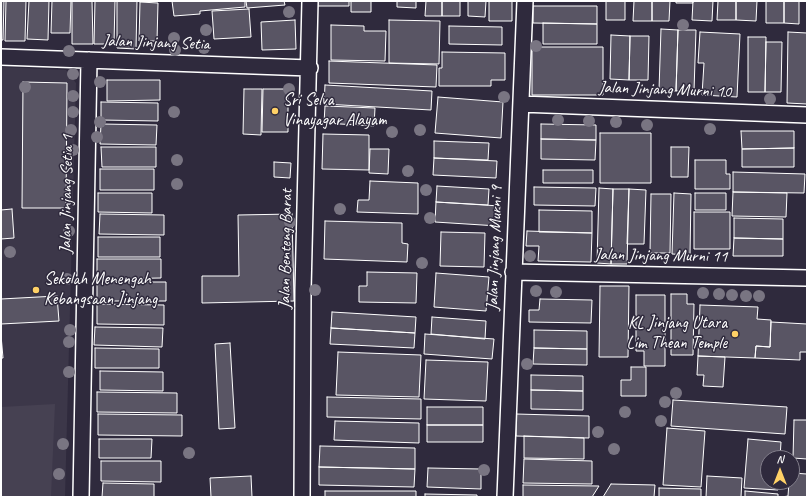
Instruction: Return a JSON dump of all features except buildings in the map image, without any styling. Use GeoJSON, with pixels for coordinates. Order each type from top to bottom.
{"type":"FeatureCollection","features":[{"type":"Feature","properties":{"kind":"street","name":"Jalan Benteng Barat"},"geometry":{"type":"LineString","coordinates":[[302,497],[303,290],[310,68],[310,1]]}},
{"type":"Feature","properties":{"kind":"street","name":"Jalan Jinjang Murni 9"},"geometry":{"type":"LineString","coordinates":[[505,497],[525,1]]}},
{"type":"Feature","properties":{"kind":"street","name":"Jalan Jinjang Setia"},"geometry":{"type":"LineString","coordinates":[[1,57],[310,68]]}},
{"type":"Feature","properties":{"kind":"street","name":"Jalan Jinjang Setia 1"},"geometry":{"type":"LineString","coordinates":[[80,497],[89,60]]}},
{"type":"Feature","properties":{"kind":"street","name":"Jalan Jinjang Murni 10"},"geometry":{"type":"LineString","coordinates":[[521,104],[807,115]]}},
{"type":"Feature","properties":{"kind":"street","name":"Jalan Jinjang Murni 11"},"geometry":{"type":"LineString","coordinates":[[513,272],[807,278]]}},
{"type":"Feature","properties":{"kind":"shaded area","name":"Sekolah Menengah Kebangsaan Jinjang"},"geometry":{"type":"Polygon","coordinates":[[[1,67],[66,70],[76,83],[65,497],[1,497],[1,67]]]}},
{"type":"Feature","properties":{"kind":"shaded area"},"geometry":{"type":"Polygon","coordinates":[[[55,404],[51,497],[1,497],[1,407],[55,404]]]}},
{"type":"Feature","properties":{"kind":"place","name":"Sri Selva Vinayagar Alayam"},"geometry":{"type":"Point","coordinates":[275,111]}},
{"type":"Feature","properties":{"kind":"place","name":"Sekolah Menengah Kebangsaan Jinjang"},"geometry":{"type":"Point","coordinates":[36,290]}},
{"type":"Feature","properties":{"kind":"place","name":"KL Jinjang Utara Lim Thean Temple"},"geometry":{"type":"Point","coordinates":[735,334]}}]}
